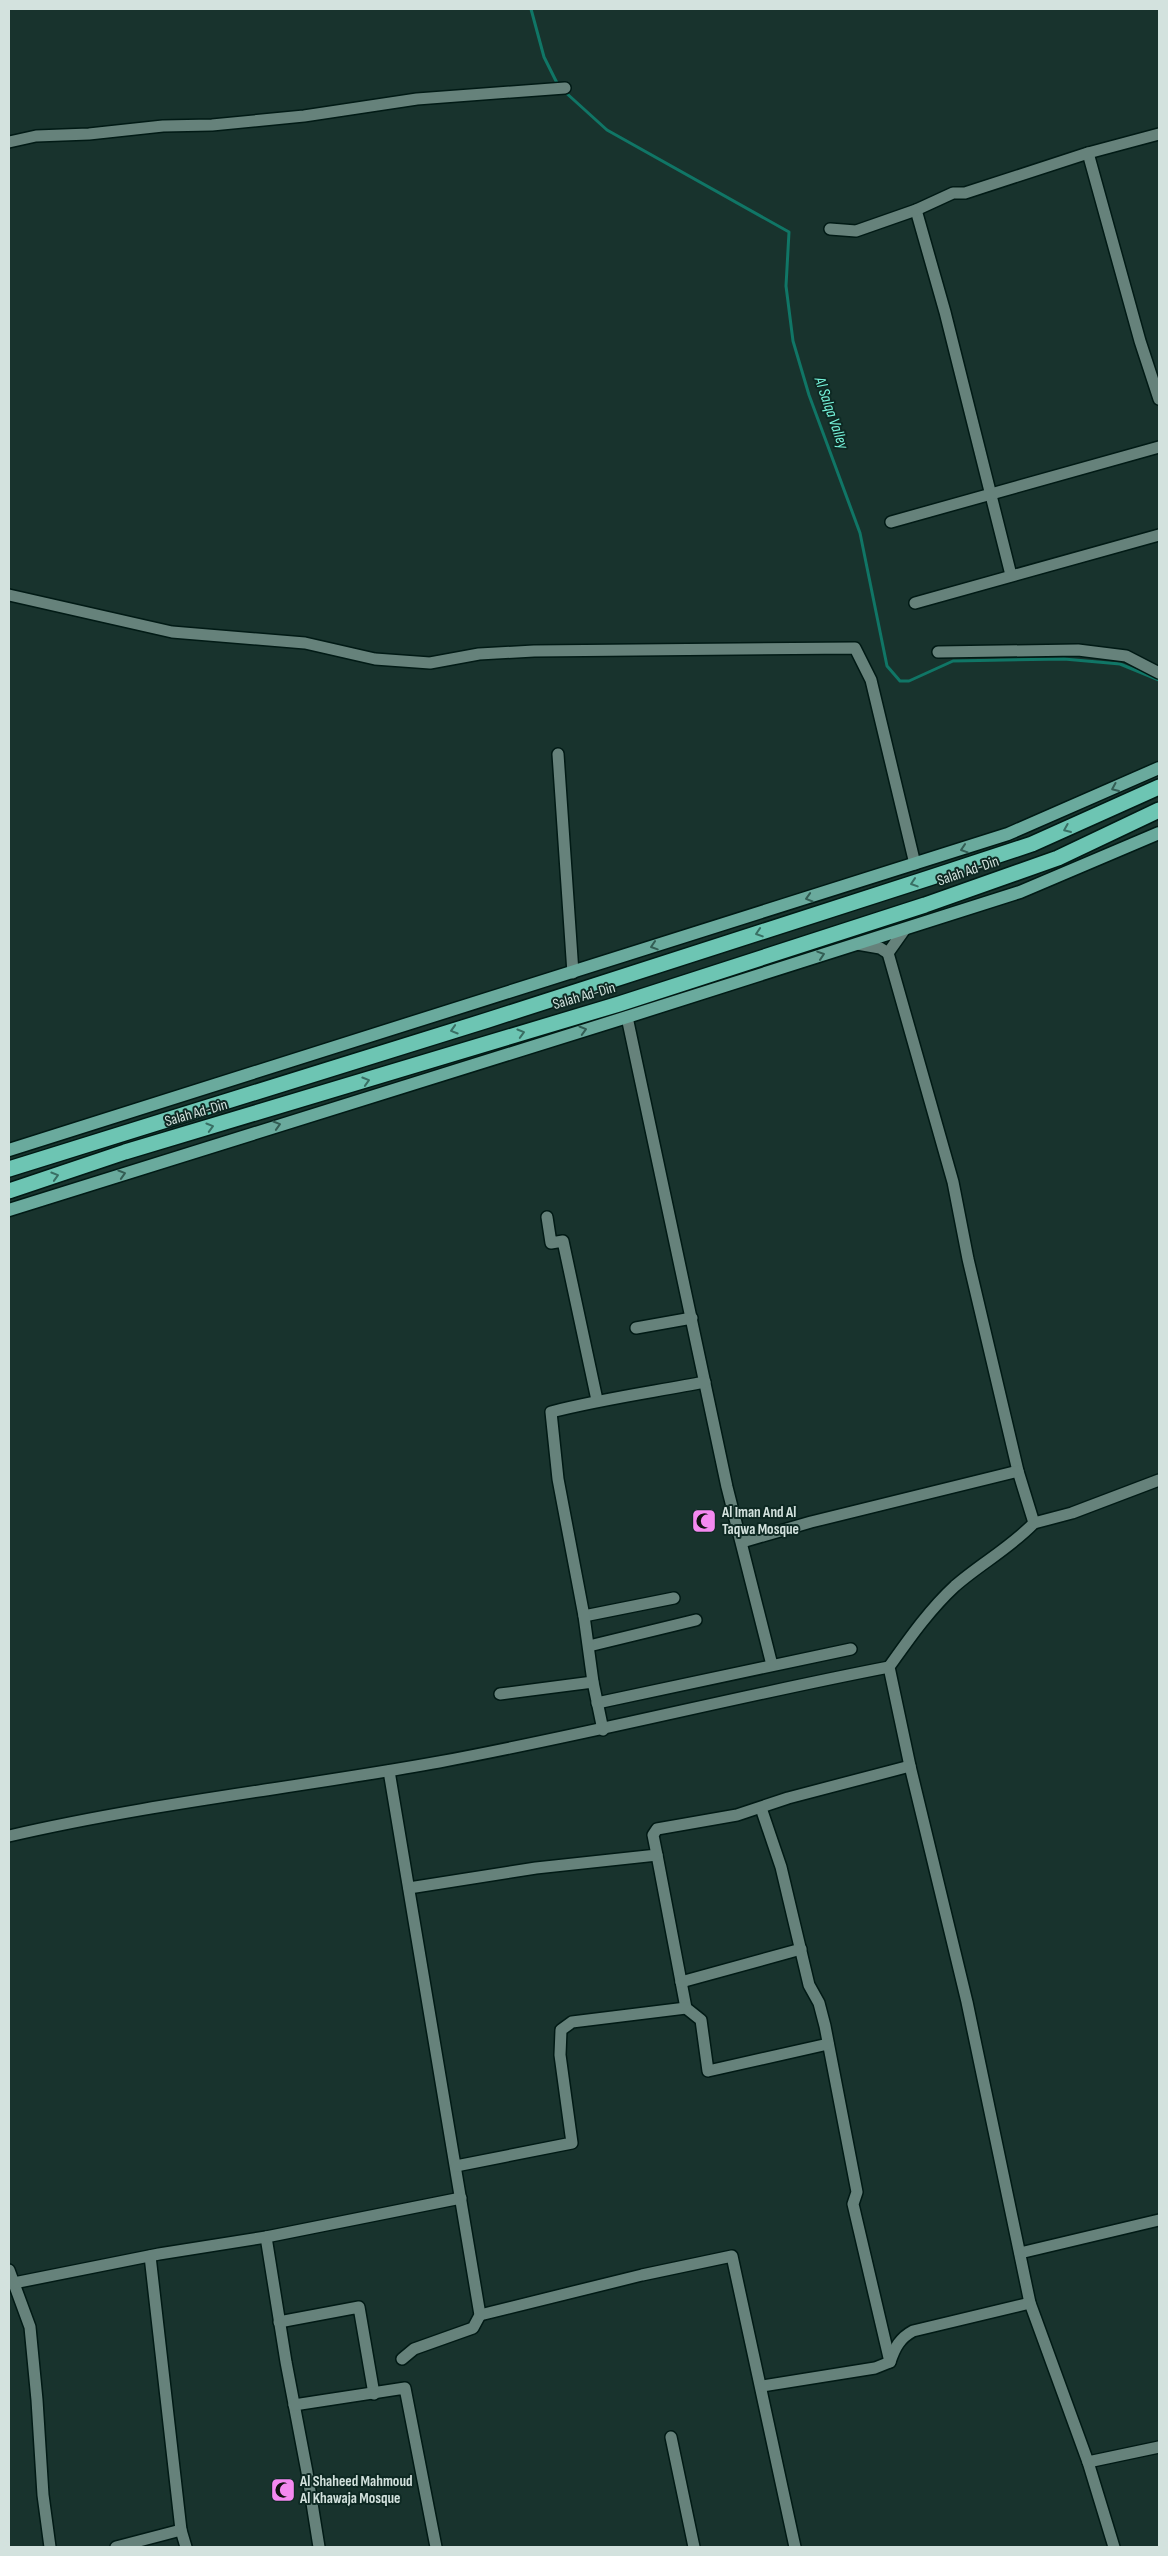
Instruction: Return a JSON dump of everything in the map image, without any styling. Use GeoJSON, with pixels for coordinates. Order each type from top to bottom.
{"type":"FeatureCollection","features":[{"type":"Feature","properties":{"kind":"highway","name":"Salah Ad-Din"},"geometry":{"type":"LineString","coordinates":[[9,1169],[682,958],[1032,844],[1159,788]]}},
{"type":"Feature","properties":{"kind":"highway","name":"Salah Ad-Din"},"geometry":{"type":"LineString","coordinates":[[9,1191],[77,1170],[125,1152],[619,1004],[953,895],[1058,858],[1159,810]]}},
{"type":"Feature","properties":{"kind":"highway"},"geometry":{"type":"LineString","coordinates":[[267,1110],[266,1099],[273,1086]]}},
{"type":"Feature","properties":{"kind":"highway"},"geometry":{"type":"LineString","coordinates":[[72,1148],[70,1163],[77,1170]]}},
{"type":"Feature","properties":{"kind":"main road"},"geometry":{"type":"LineString","coordinates":[[9,1150],[574,973],[1037,824],[1159,768]]}},
{"type":"Feature","properties":{"kind":"main road"},"geometry":{"type":"LineString","coordinates":[[9,1210],[1020,892],[1159,832]]}},
{"type":"Feature","properties":{"kind":"street"},"geometry":{"type":"LineString","coordinates":[[9,142],[36,136],[89,134],[163,126],[212,125],[304,116],[417,99],[565,88]]}},
{"type":"Feature","properties":{"kind":"street"},"geometry":{"type":"LineString","coordinates":[[830,229],[856,231],[916,210],[953,193],[965,193],[1088,154],[1159,134]]}},
{"type":"Feature","properties":{"kind":"street"},"geometry":{"type":"LineString","coordinates":[[1088,154],[1140,341],[1159,399]]}},
{"type":"Feature","properties":{"kind":"street"},"geometry":{"type":"LineString","coordinates":[[916,210],[945,312],[1011,575]]}},
{"type":"Feature","properties":{"kind":"street"},"geometry":{"type":"LineString","coordinates":[[891,522],[992,496],[1159,447]]}},
{"type":"Feature","properties":{"kind":"street"},"geometry":{"type":"LineString","coordinates":[[915,603],[1011,575],[1159,536]]}},
{"type":"Feature","properties":{"kind":"street"},"geometry":{"type":"LineString","coordinates":[[9,595],[172,632],[305,643],[375,659],[430,663],[479,654],[534,651],[855,648],[872,680],[916,864]]}},
{"type":"Feature","properties":{"kind":"street"},"geometry":{"type":"LineString","coordinates":[[938,652],[1078,650],[1126,656],[1159,673]]}},
{"type":"Feature","properties":{"kind":"street"},"geometry":{"type":"LineString","coordinates":[[558,754],[574,973]]}},
{"type":"Feature","properties":{"kind":"street"},"geometry":{"type":"LineString","coordinates":[[888,953],[905,929]]}},
{"type":"Feature","properties":{"kind":"street"},"geometry":{"type":"LineString","coordinates":[[857,944],[880,948],[888,953],[953,1182],[968,1259],[1018,1471],[1034,1523]]}},
{"type":"Feature","properties":{"kind":"street"},"geometry":{"type":"LineString","coordinates":[[627,1017],[727,1487],[772,1665]]}},
{"type":"Feature","properties":{"kind":"street"},"geometry":{"type":"LineString","coordinates":[[547,1216],[551,1243],[563,1240],[597,1400]]}},
{"type":"Feature","properties":{"kind":"street"},"geometry":{"type":"LineString","coordinates":[[636,1328],[692,1318]]}},
{"type":"Feature","properties":{"kind":"street"},"geometry":{"type":"LineString","coordinates":[[603,1730],[592,1682],[584,1616],[558,1480],[551,1412],[597,1400],[614,1400],[705,1382]]}},
{"type":"Feature","properties":{"kind":"street"},"geometry":{"type":"LineString","coordinates":[[742,1542],[810,1522],[1018,1471]]}},
{"type":"Feature","properties":{"kind":"street"},"geometry":{"type":"LineString","coordinates":[[9,1836],[215,1798],[389,1771],[603,1730],[889,1667],[921,1623],[955,1587],[1020,1538],[1034,1523],[1072,1513],[1159,1480]]}},
{"type":"Feature","properties":{"kind":"street"},"geometry":{"type":"LineString","coordinates":[[584,1616],[674,1598]]}},
{"type":"Feature","properties":{"kind":"street"},"geometry":{"type":"LineString","coordinates":[[589,1646],[696,1620]]}},
{"type":"Feature","properties":{"kind":"street"},"geometry":{"type":"LineString","coordinates":[[597,1703],[851,1649]]}},
{"type":"Feature","properties":{"kind":"street"},"geometry":{"type":"LineString","coordinates":[[889,1667],[910,1766],[967,2002],[1030,2303],[1088,2462],[1114,2547]]}},
{"type":"Feature","properties":{"kind":"street"},"geometry":{"type":"LineString","coordinates":[[500,1694],[592,1682]]}},
{"type":"Feature","properties":{"kind":"street"},"geometry":{"type":"LineString","coordinates":[[828,2044],[708,2071],[701,2020],[686,2008],[652,1835],[657,1830],[737,1815],[788,1798],[910,1766]]}},
{"type":"Feature","properties":{"kind":"street"},"geometry":{"type":"LineString","coordinates":[[389,1771],[480,2315],[473,2328],[414,2349],[402,2359]]}},
{"type":"Feature","properties":{"kind":"street"},"geometry":{"type":"LineString","coordinates":[[761,1808],[781,1867],[810,1985],[819,2003],[856,2192],[853,2204],[890,2362]]}},
{"type":"Feature","properties":{"kind":"street"},"geometry":{"type":"LineString","coordinates":[[409,1888],[536,1868],[657,1855]]}},
{"type":"Feature","properties":{"kind":"street"},"geometry":{"type":"LineString","coordinates":[[681,1982],[801,1949]]}},
{"type":"Feature","properties":{"kind":"street"},"geometry":{"type":"LineString","coordinates":[[456,2166],[572,2143],[560,2055],[561,2030],[572,2022],[686,2008]]}},
{"type":"Feature","properties":{"kind":"street"},"geometry":{"type":"LineString","coordinates":[[14,2283],[150,2256],[266,2237],[461,2198]]}},
{"type":"Feature","properties":{"kind":"street"},"geometry":{"type":"LineString","coordinates":[[1020,2253],[1159,2220]]}},
{"type":"Feature","properties":{"kind":"street"},"geometry":{"type":"LineString","coordinates":[[266,2237],[279,2322],[320,2547]]}},
{"type":"Feature","properties":{"kind":"street"},"geometry":{"type":"LineString","coordinates":[[150,2256],[181,2530],[186,2547]]}},
{"type":"Feature","properties":{"kind":"street"},"geometry":{"type":"LineString","coordinates":[[480,2315],[642,2275],[732,2256],[762,2386],[795,2547]]}},
{"type":"Feature","properties":{"kind":"street"},"geometry":{"type":"LineString","coordinates":[[9,2270],[30,2327],[43,2495],[50,2547]]}},
{"type":"Feature","properties":{"kind":"street"},"geometry":{"type":"LineString","coordinates":[[762,2386],[829,2377],[875,2368],[890,2362],[896,2346],[903,2336],[913,2331],[1030,2303]]}},
{"type":"Feature","properties":{"kind":"street"},"geometry":{"type":"LineString","coordinates":[[279,2322],[359,2307],[374,2394]]}},
{"type":"Feature","properties":{"kind":"street"},"geometry":{"type":"LineString","coordinates":[[294,2405],[405,2388],[436,2547]]}},
{"type":"Feature","properties":{"kind":"street"},"geometry":{"type":"LineString","coordinates":[[670,2437],[694,2547]]}},
{"type":"Feature","properties":{"kind":"street"},"geometry":{"type":"LineString","coordinates":[[1088,2462],[1159,2447]]}},
{"type":"Feature","properties":{"kind":"street"},"geometry":{"type":"LineString","coordinates":[[116,2547],[181,2530]]}},
{"type":"Feature","properties":{"kind":"waterway","name":"Al Salqa Valley"},"geometry":{"type":"LineString","coordinates":[[531,9],[544,57],[558,85]]}},
{"type":"Feature","properties":{"kind":"waterway","name":"Al Salqa Valley"},"geometry":{"type":"LineString","coordinates":[[564,91],[607,130],[789,232],[786,286],[793,341],[809,395],[860,533],[887,666],[900,681],[909,681],[953,661],[1064,659],[1120,664],[1159,680]]}},
{"type":"Feature","properties":{"kind":"place","name":"Al Iman And Al Taqwa Mosque"},"geometry":{"type":"Point","coordinates":[704,1521]}},
{"type":"Feature","properties":{"kind":"place","name":"Al Shaheed Mahmoud Al Khawaja Mosque"},"geometry":{"type":"Point","coordinates":[283,2490]}}]}
